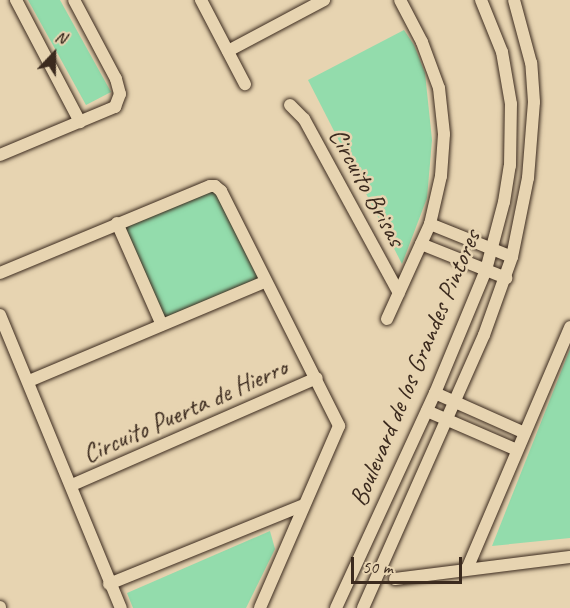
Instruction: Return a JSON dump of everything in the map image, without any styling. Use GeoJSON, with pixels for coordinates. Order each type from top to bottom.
{"type":"FeatureCollection","features":[{"type":"Feature","properties":{"kind":"street"},"geometry":{"type":"LineString","coordinates":[[16,0],[80,122]]}},
{"type":"Feature","properties":{"kind":"street"},"geometry":{"type":"LineString","coordinates":[[0,155],[115,107],[120,94],[116,79],[74,0]]}},
{"type":"Feature","properties":{"kind":"street"},"geometry":{"type":"LineString","coordinates":[[201,0],[246,84]]}},
{"type":"Feature","properties":{"kind":"street"},"geometry":{"type":"LineString","coordinates":[[228,51],[324,0]]}},
{"type":"Feature","properties":{"kind":"street"},"geometry":{"type":"LineString","coordinates":[[387,319],[430,224],[441,176],[444,134],[439,88],[422,42],[400,0]]}},
{"type":"Feature","properties":{"kind":"street","name":"Boulevard de los Grandes Pintores"},"geometry":{"type":"LineString","coordinates":[[336,608],[435,393],[493,249],[510,166],[511,104],[502,52],[481,0]]}},
{"type":"Feature","properties":{"kind":"street","name":"Boulevard de los Grandes Pintores"},"geometry":{"type":"LineString","coordinates":[[363,608],[455,401],[506,278],[512,257],[528,178],[534,102],[531,63],[514,0]]}},
{"type":"Feature","properties":{"kind":"street","name":"Circuito Brisas"},"geometry":{"type":"LineString","coordinates":[[291,105],[304,119],[399,293]]}},
{"type":"Feature","properties":{"kind":"street","name":"Circuito Puerta de Hierro"},"geometry":{"type":"LineString","coordinates":[[0,273],[117,223],[216,186],[221,191],[265,282],[317,378],[339,426],[260,608]]}},
{"type":"Feature","properties":{"kind":"street"},"geometry":{"type":"LineString","coordinates":[[117,223],[162,325]]}},
{"type":"Feature","properties":{"kind":"street","name":"Circuito Brisas"},"geometry":{"type":"LineString","coordinates":[[430,224],[512,257]]}},
{"type":"Feature","properties":{"kind":"street","name":"Circuito Brisas"},"geometry":{"type":"LineString","coordinates":[[421,244],[506,278]]}},
{"type":"Feature","properties":{"kind":"street"},"geometry":{"type":"LineString","coordinates":[[29,381],[265,282]]}},
{"type":"Feature","properties":{"kind":"street","name":"Circuito Puerta de Hierro"},"geometry":{"type":"LineString","coordinates":[[0,315],[72,485],[109,584],[121,608]]}},
{"type":"Feature","properties":{"kind":"street"},"geometry":{"type":"LineString","coordinates":[[466,569],[570,327]]}},
{"type":"Feature","properties":{"kind":"street","name":"Circuito Puerta de Hierro"},"geometry":{"type":"LineString","coordinates":[[72,485],[317,378]]}},
{"type":"Feature","properties":{"kind":"street"},"geometry":{"type":"LineString","coordinates":[[435,393],[525,433]]}},
{"type":"Feature","properties":{"kind":"street"},"geometry":{"type":"LineString","coordinates":[[427,411],[517,450]]}},
{"type":"Feature","properties":{"kind":"street"},"geometry":{"type":"LineString","coordinates":[[109,584],[304,505]]}},
{"type":"Feature","properties":{"kind":"street"},"geometry":{"type":"LineString","coordinates":[[395,579],[570,557]]}},
{"type":"Feature","properties":{"kind":"green space"},"geometry":{"type":"Polygon","coordinates":[[[28,0],[60,0],[111,92],[86,105],[28,0]]]}},
{"type":"Feature","properties":{"kind":"green space"},"geometry":{"type":"Polygon","coordinates":[[[404,30],[414,45],[425,73],[432,140],[427,198],[402,264],[308,80],[404,30]]]}},
{"type":"Feature","properties":{"kind":"green space"},"geometry":{"type":"Polygon","coordinates":[[[215,189],[259,280],[165,320],[120,224],[215,189]]]}},
{"type":"Feature","properties":{"kind":"green space"},"geometry":{"type":"Polygon","coordinates":[[[570,349],[570,538],[492,546],[570,349]]]}},
{"type":"Feature","properties":{"kind":"green space"},"geometry":{"type":"Polygon","coordinates":[[[270,531],[275,549],[246,608],[133,608],[127,593],[270,531]]]}}]}
